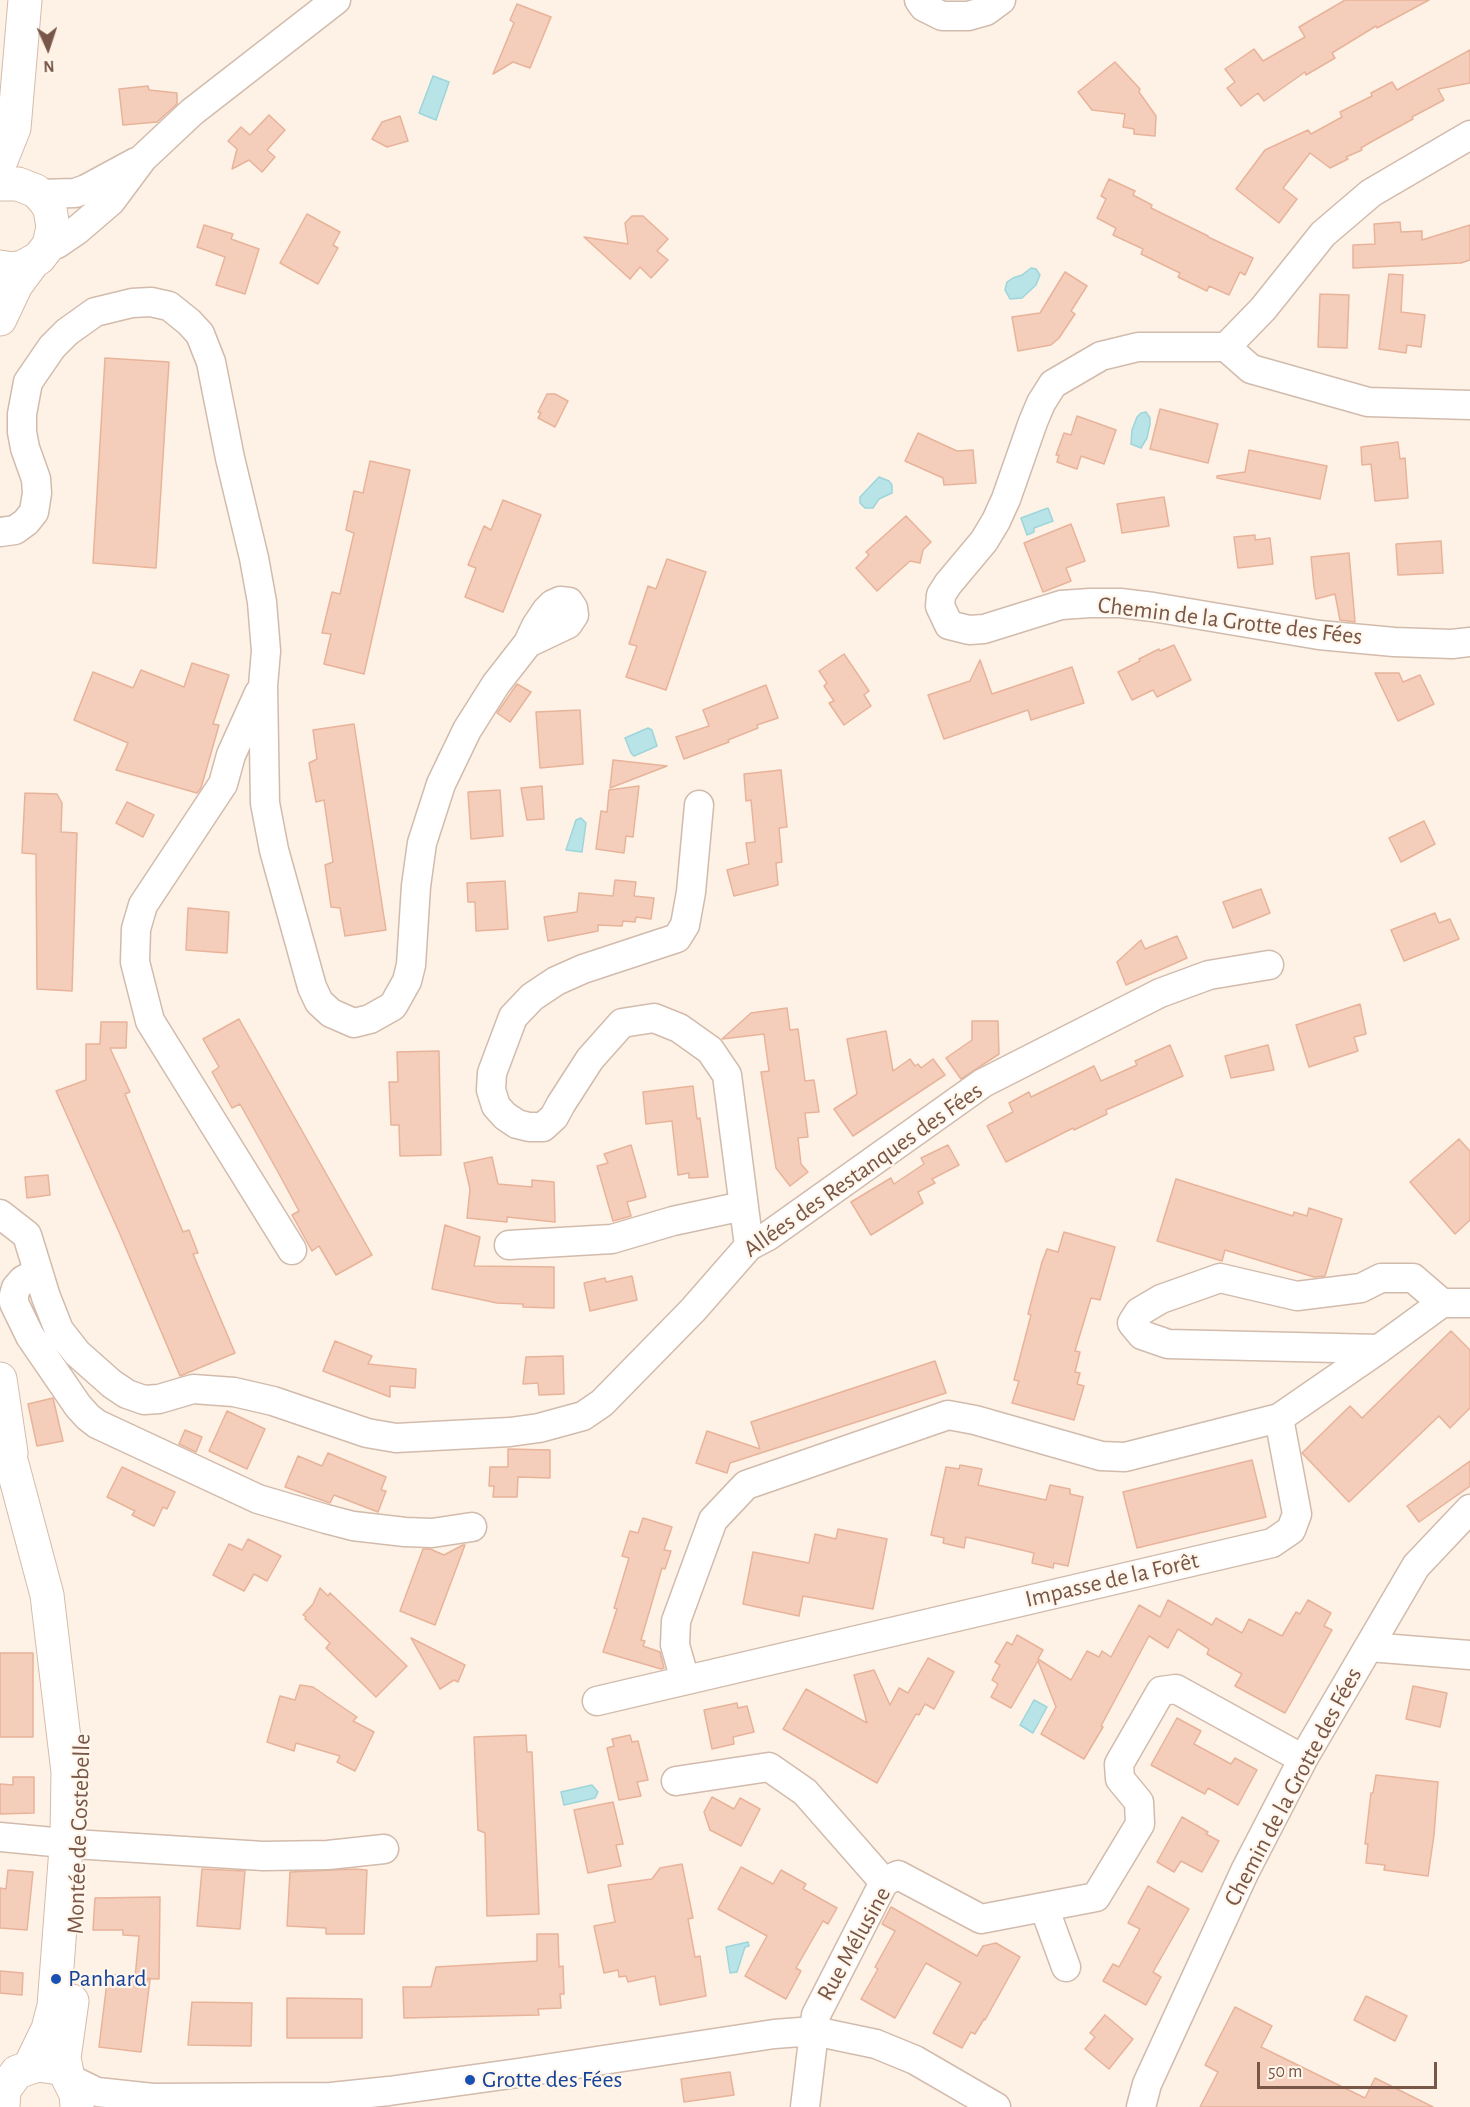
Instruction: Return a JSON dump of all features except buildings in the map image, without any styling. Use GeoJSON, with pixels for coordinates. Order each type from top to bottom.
{"type":"FeatureCollection","features":[{"type":"Feature","properties":{"kind":"main road"},"geometry":{"type":"LineString","coordinates":[[0,163],[14,128],[25,0]]}},
{"type":"Feature","properties":{"kind":"main road"},"geometry":{"type":"LineString","coordinates":[[0,320],[16,285],[41,254],[53,227],[53,218],[45,201],[38,193],[20,151],[14,128]]}},
{"type":"Feature","properties":{"kind":"main road"},"geometry":{"type":"LineString","coordinates":[[0,184],[18,183],[38,193]]}},
{"type":"Feature","properties":{"kind":"main road"},"geometry":{"type":"LineString","coordinates":[[0,267],[12,269],[41,254]]}},
{"type":"Feature","properties":{"kind":"main road","name":"Montée de Costebelle"},"geometry":{"type":"LineString","coordinates":[[0,1379],[12,1464]]}},
{"type":"Feature","properties":{"kind":"main road","name":"Montée de Costebelle"},"geometry":{"type":"LineString","coordinates":[[0,1432],[12,1464],[47,1595],[68,1772],[74,1844],[70,2019],[64,2058],[73,2092]]}},
{"type":"Feature","properties":{"kind":"main road","name":"Montée de Costebelle"},"geometry":{"type":"LineString","coordinates":[[10,2087],[48,2029],[54,2006],[74,1844]]}},
{"type":"Feature","properties":{"kind":"main road","name":"Montée de Costebelle"},"geometry":{"type":"LineString","coordinates":[[10,2087],[46,2066],[60,2072],[73,2092]]}},
{"type":"Feature","properties":{"kind":"street"},"geometry":{"type":"LineString","coordinates":[[41,254],[76,231],[111,201],[143,158],[192,112],[336,0]]}},
{"type":"Feature","properties":{"kind":"street"},"geometry":{"type":"LineString","coordinates":[[919,0],[924,7],[942,16],[968,16],[986,11],[1001,0]]}},
{"type":"Feature","properties":{"kind":"street"},"geometry":{"type":"LineString","coordinates":[[1470,135],[1371,193],[1323,234],[1263,309],[1226,347],[1251,369],[1368,402],[1470,405]]}},
{"type":"Feature","properties":{"kind":"street"},"geometry":{"type":"LineString","coordinates":[[38,193],[75,193],[143,158]]}},
{"type":"Feature","properties":{"kind":"street"},"geometry":{"type":"LineString","coordinates":[[0,532],[15,531],[34,512],[37,493],[36,478],[22,432],[23,405],[28,382],[52,347],[67,332],[95,312],[132,303],[151,302],[169,306],[189,322],[200,334],[212,362],[230,458],[262,602],[266,651],[263,686],[265,803],[274,850],[312,987],[320,1002],[331,1013],[354,1023],[370,1019],[393,1006],[407,981],[411,965],[422,843],[433,805],[467,730],[496,684],[528,643]]}},
{"type":"Feature","properties":{"kind":"street","name":"Chemin de la Grotte des Fées"},"geometry":{"type":"LineString","coordinates":[[1226,347],[1138,347],[1101,356],[1053,384],[1033,422],[996,521],[984,541],[940,595],[940,606],[949,625],[969,630],[984,629],[1061,605],[1120,603],[1319,635],[1394,642],[1452,644],[1470,642]]}},
{"type":"Feature","properties":{"kind":"street"},"geometry":{"type":"LineString","coordinates":[[263,686],[231,755],[223,784],[143,905],[136,929],[135,962],[150,1021],[292,1250]]}},
{"type":"Feature","properties":{"kind":"street"},"geometry":{"type":"LineString","coordinates":[[699,805],[691,892],[685,925],[677,938],[583,969],[555,981],[532,997],[513,1017],[492,1072],[491,1090],[496,1106],[504,1116],[517,1124],[543,1127],[554,1117],[590,1059],[622,1023],[654,1018],[679,1028],[710,1050],[727,1075],[749,1246]]}},
{"type":"Feature","properties":{"kind":"street","name":"Allées des Restanques des Fées"},"geometry":{"type":"LineString","coordinates":[[0,1214],[27,1235],[58,1330],[77,1353],[127,1394],[144,1400],[159,1399],[193,1389],[234,1392],[273,1401],[367,1433],[396,1438],[510,1432],[562,1423],[583,1416],[602,1403],[647,1359],[749,1246],[768,1236],[983,1083],[1160,993],[1209,975],[1269,964]]}},
{"type":"Feature","properties":{"kind":"street"},"geometry":{"type":"LineString","coordinates":[[509,1245],[612,1239],[674,1221],[743,1206]]}},
{"type":"Feature","properties":{"kind":"street"},"geometry":{"type":"LineString","coordinates":[[38,1272],[23,1280],[16,1288],[14,1303],[30,1336],[78,1406],[97,1424],[258,1498],[326,1519],[353,1526],[405,1533],[432,1533],[472,1527]]}},
{"type":"Feature","properties":{"kind":"street"},"geometry":{"type":"LineString","coordinates":[[1379,1349],[1168,1344],[1142,1335],[1132,1323],[1139,1312],[1161,1299],[1221,1278],[1296,1296],[1361,1288],[1381,1278],[1413,1278],[1442,1303]]}},
{"type":"Feature","properties":{"kind":"street"},"geometry":{"type":"LineString","coordinates":[[686,1680],[675,1645],[676,1621],[713,1520],[746,1485],[948,1415],[975,1420],[1101,1456],[1125,1457],[1279,1418],[1442,1303],[1470,1303]]}},
{"type":"Feature","properties":{"kind":"street","name":"Impasse de la Forêt"},"geometry":{"type":"LineString","coordinates":[[597,1701],[1272,1543],[1291,1530],[1296,1514],[1279,1418]]}},
{"type":"Feature","properties":{"kind":"street","name":"Chemin de la Grotte des Fées"},"geometry":{"type":"LineString","coordinates":[[1121,2107],[1144,2096],[1245,1871],[1304,1759],[1416,1566],[1470,1509]]}},
{"type":"Feature","properties":{"kind":"street"},"geometry":{"type":"LineString","coordinates":[[1369,1647],[1470,1655]]}},
{"type":"Feature","properties":{"kind":"street","name":"Rue Mélusine"},"geometry":{"type":"LineString","coordinates":[[805,2107],[816,2015],[884,1882],[898,1875],[981,1919],[1096,1897],[1140,1824],[1139,1802],[1120,1779],[1119,1764],[1161,1691],[1176,1689],[1304,1759]]}},
{"type":"Feature","properties":{"kind":"street"},"geometry":{"type":"LineString","coordinates":[[676,1781],[769,1767],[805,1792],[884,1882]]}},
{"type":"Feature","properties":{"kind":"street"},"geometry":{"type":"LineString","coordinates":[[0,1837],[263,1856],[327,1855],[384,1849]]}},
{"type":"Feature","properties":{"kind":"street"},"geometry":{"type":"LineString","coordinates":[[1044,1907],[1066,1967]]}},
{"type":"Feature","properties":{"kind":"street"},"geometry":{"type":"LineString","coordinates":[[73,2092],[153,2098],[286,2102],[389,2091],[774,2034],[814,2031],[876,2044],[915,2060],[996,2107]]}},
{"type":"Feature","properties":{"kind":"street"},"geometry":{"type":"LineString","coordinates":[[96,2107],[153,2098]]}},
{"type":"Feature","properties":{"kind":"water"},"geometry":{"type":"Polygon","coordinates":[[[433,76],[449,82],[436,120],[419,113],[433,76]]]}},
{"type":"Feature","properties":{"kind":"water"},"geometry":{"type":"Polygon","coordinates":[[[1031,268],[1036,269],[1040,275],[1036,285],[1022,298],[1010,299],[1005,290],[1007,282],[1031,268]]]}},
{"type":"Feature","properties":{"kind":"water"},"geometry":{"type":"Polygon","coordinates":[[[1146,412],[1150,418],[1150,424],[1147,438],[1141,448],[1131,444],[1132,430],[1137,417],[1146,412]]]}},
{"type":"Feature","properties":{"kind":"water"},"geometry":{"type":"Polygon","coordinates":[[[879,477],[889,481],[892,485],[892,493],[879,499],[873,508],[865,508],[860,503],[860,497],[879,477]]]}},
{"type":"Feature","properties":{"kind":"water"},"geometry":{"type":"Polygon","coordinates":[[[1048,508],[1053,521],[1034,528],[1034,532],[1027,535],[1021,518],[1048,508]]]}},
{"type":"Feature","properties":{"kind":"water"},"geometry":{"type":"Polygon","coordinates":[[[648,728],[652,730],[657,746],[634,756],[625,738],[648,728]]]}},
{"type":"Feature","properties":{"kind":"water"},"geometry":{"type":"Polygon","coordinates":[[[581,818],[586,823],[582,852],[566,850],[576,820],[581,818]]]}},
{"type":"Feature","properties":{"kind":"water"},"geometry":{"type":"Polygon","coordinates":[[[1034,1700],[1047,1707],[1033,1733],[1020,1725],[1034,1700]]]}},
{"type":"Feature","properties":{"kind":"water"},"geometry":{"type":"Polygon","coordinates":[[[592,1785],[598,1792],[595,1798],[564,1805],[561,1792],[592,1785]]]}},
{"type":"Feature","properties":{"kind":"water"},"geometry":{"type":"Polygon","coordinates":[[[748,1942],[749,1946],[745,1947],[737,1972],[730,1973],[726,1947],[748,1942]]]}},
{"type":"Feature","properties":{"kind":"place","name":"Panhard"},"geometry":{"type":"Point","coordinates":[56,1979]}},
{"type":"Feature","properties":{"kind":"place","name":"Grotte des Fées"},"geometry":{"type":"Point","coordinates":[470,2080]}}]}
